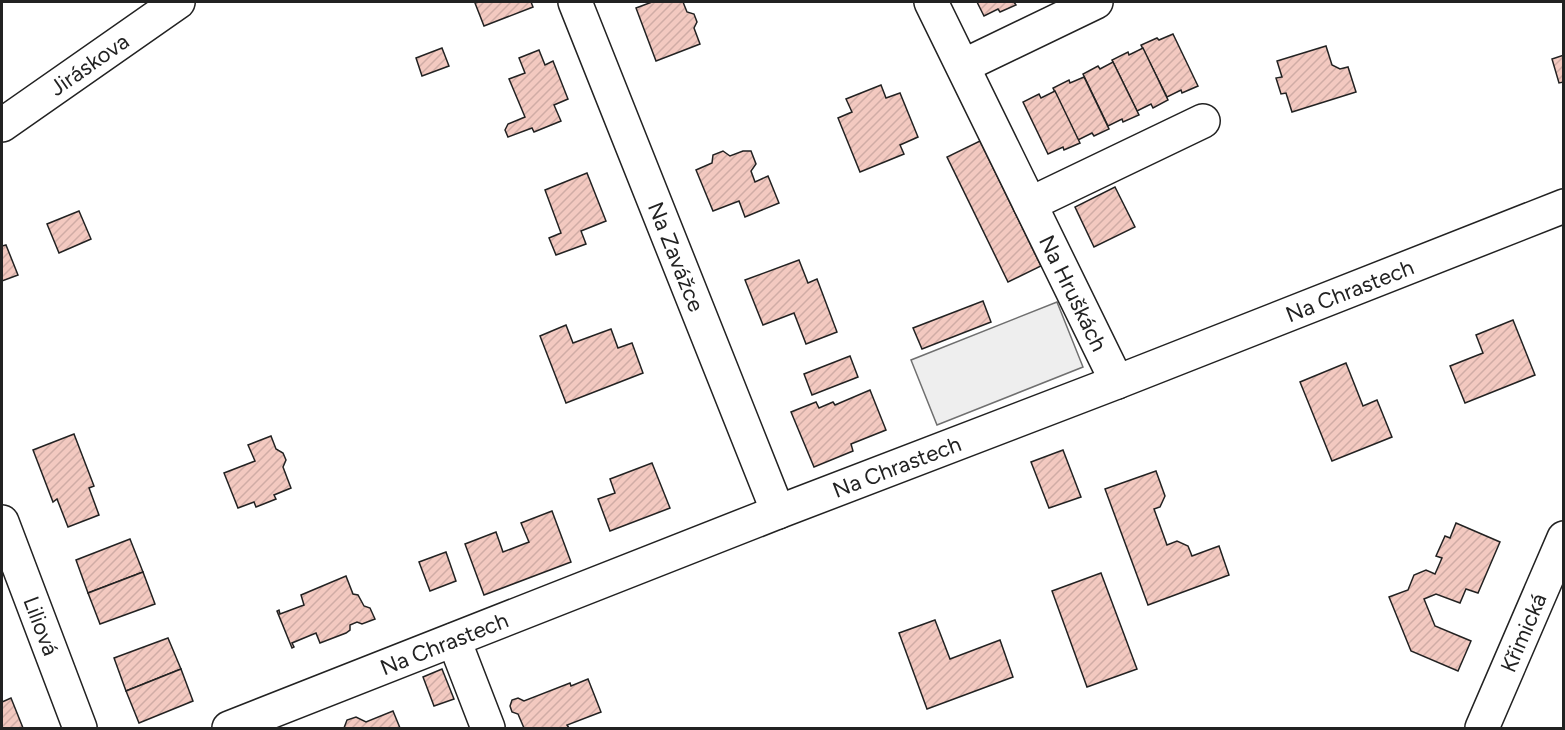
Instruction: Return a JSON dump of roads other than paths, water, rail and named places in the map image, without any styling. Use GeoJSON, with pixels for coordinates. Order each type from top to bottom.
{"type":"FeatureCollection","features":[{"type":"Feature","properties":{"kind":"street","name":"Jiráskova"},"geometry":{"type":"LineString","coordinates":[[2,125],[178,2]]}},
{"type":"Feature","properties":{"kind":"street","name":"Na Zavážce"},"geometry":{"type":"LineString","coordinates":[[575,2],[778,512]]}},
{"type":"Feature","properties":{"kind":"street","name":"Na Hruškách"},"geometry":{"type":"LineString","coordinates":[[931,2],[1117,382]]}},
{"type":"Feature","properties":{"kind":"street"},"geometry":{"type":"LineString","coordinates":[[963,66],[1096,2]]}},
{"type":"Feature","properties":{"kind":"street"},"geometry":{"type":"LineString","coordinates":[[1030,204],[1203,121]]}},
{"type":"Feature","properties":{"kind":"street","name":"Na Chrastech"},"geometry":{"type":"LineString","coordinates":[[229,729],[1563,206]]}},
{"type":"Feature","properties":{"kind":"street","name":"Liliová"},"geometry":{"type":"LineString","coordinates":[[2,522],[80,729]]}},
{"type":"Feature","properties":{"kind":"street","name":"Křimická"},"geometry":{"type":"LineString","coordinates":[[1482,729],[1557,578],[1563,538]]}},
{"type":"Feature","properties":{"kind":"street"},"geometry":{"type":"LineString","coordinates":[[454,640],[488,729]]}}]}
